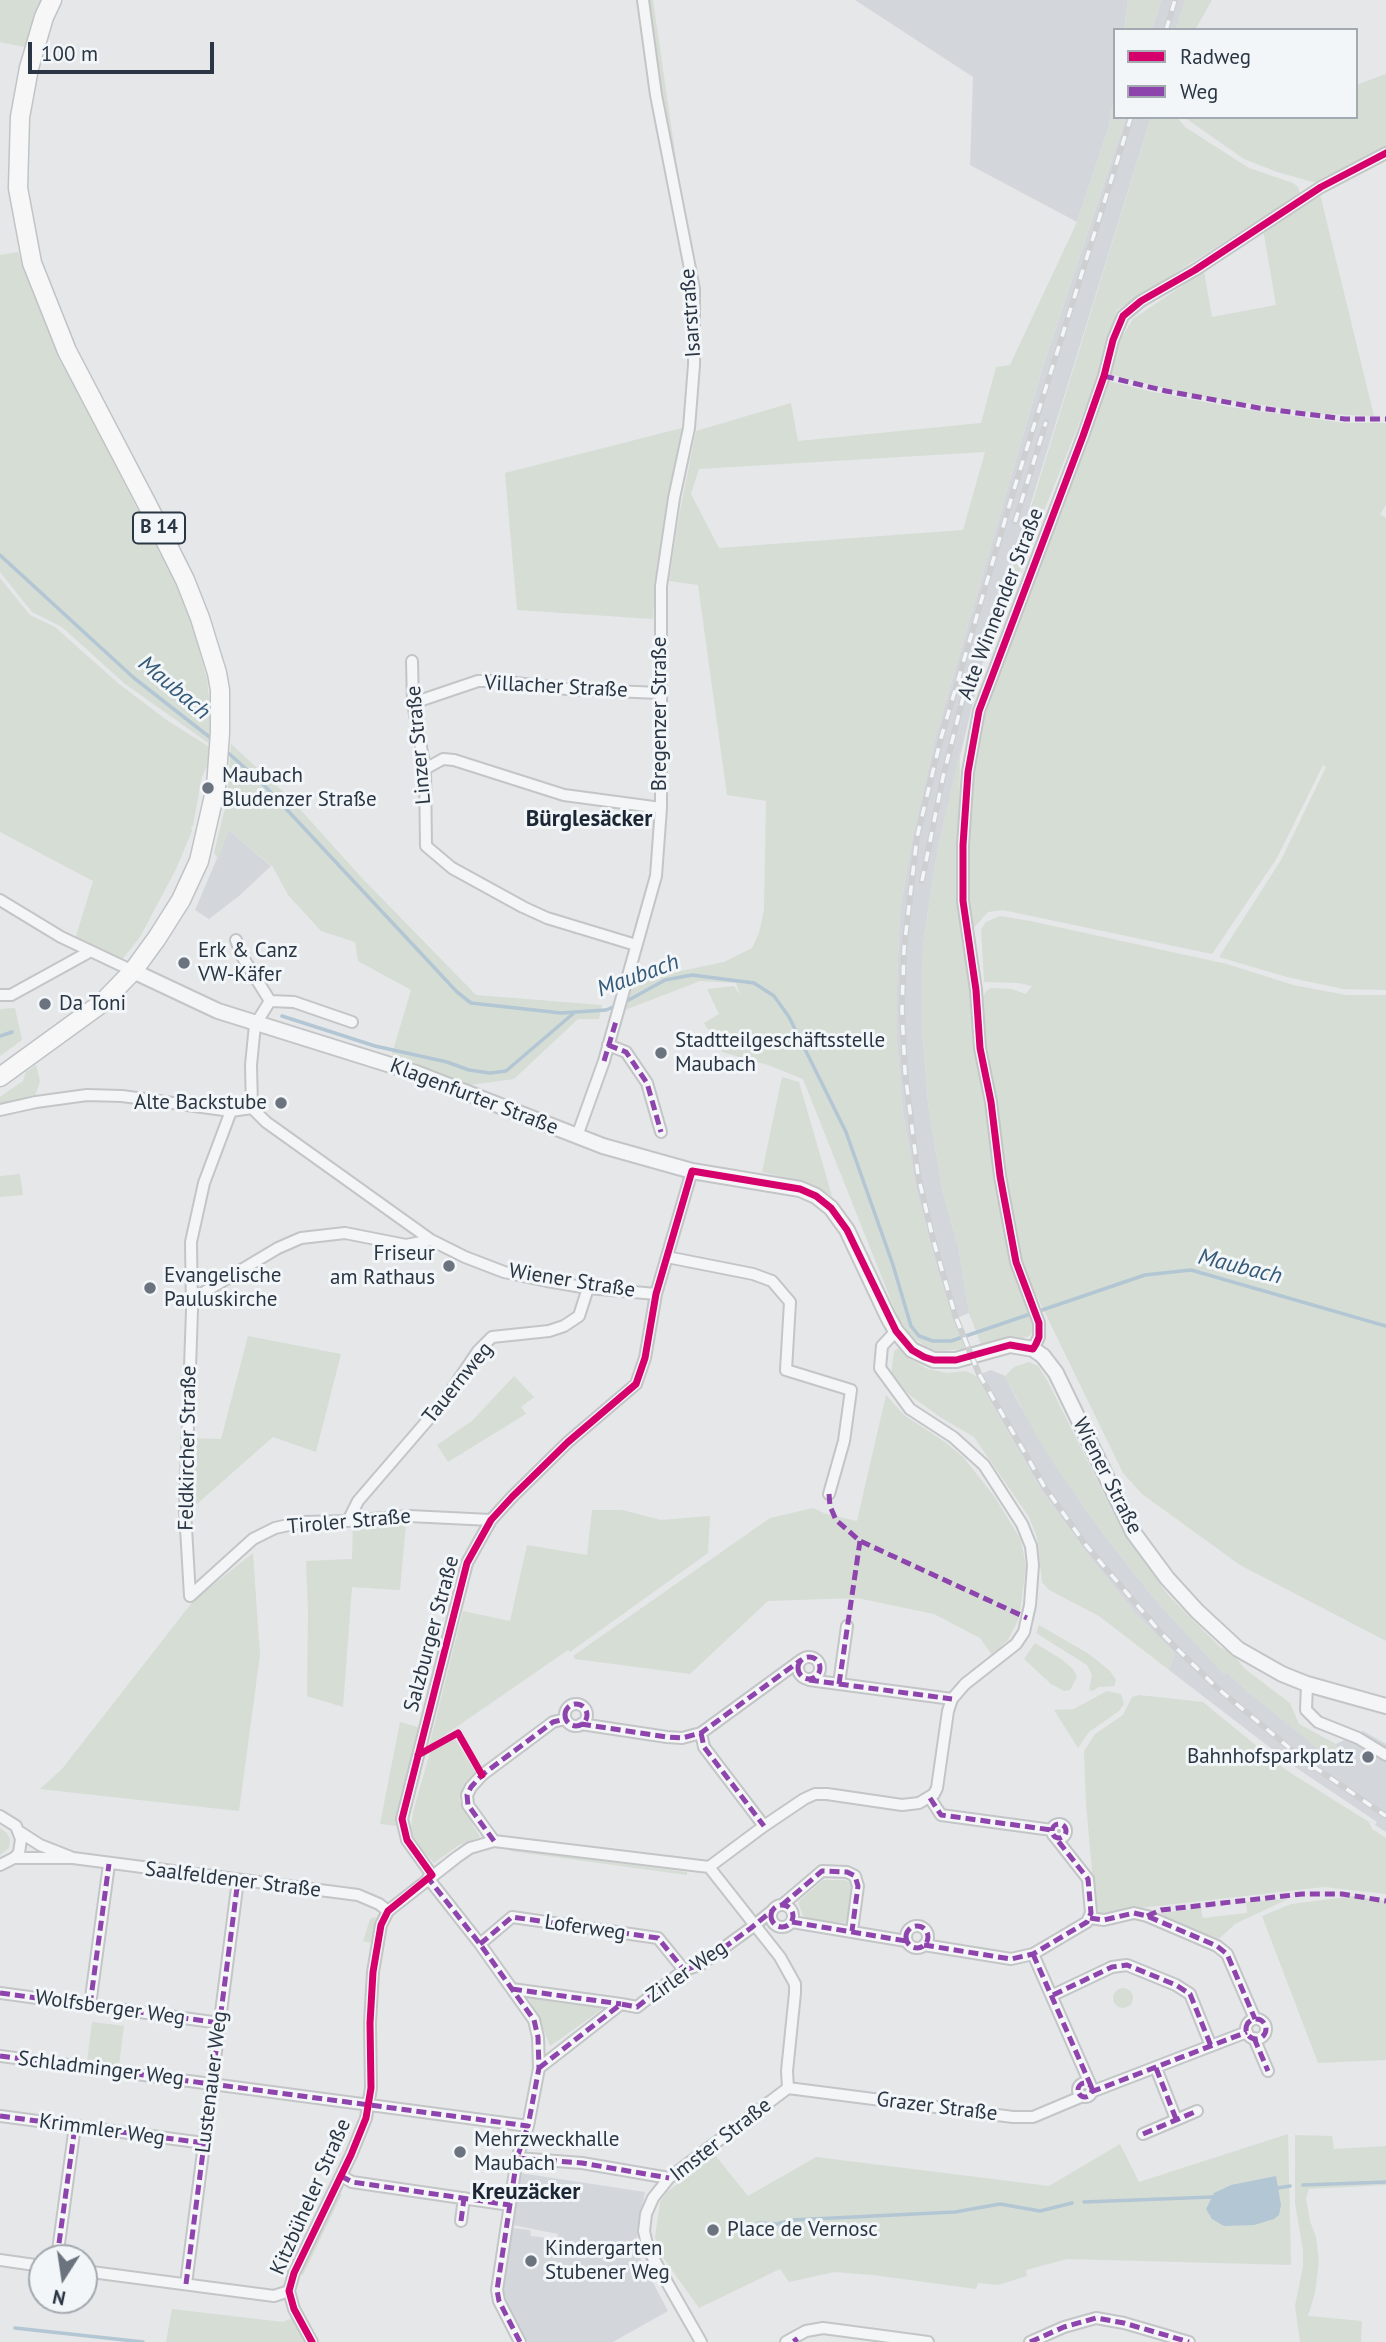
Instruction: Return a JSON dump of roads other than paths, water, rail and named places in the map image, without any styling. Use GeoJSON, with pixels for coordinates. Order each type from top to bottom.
{"type":"FeatureCollection","features":[{"type":"Feature","properties":{"kind":"main road","name":"B 14"},"geometry":{"type":"LineString","coordinates":[[0,1077],[102,1003],[133,971],[152,946],[181,900],[199,861],[219,760],[220,690],[200,618],[185,580],[67,351],[32,263],[18,188],[20,117],[29,68],[44,16],[52,0]]}},
{"type":"Feature","properties":{"kind":"street","name":"Isarstraße"},"geometry":{"type":"LineString","coordinates":[[643,0],[656,95],[694,289],[694,365],[689,428],[674,498],[661,586]]}},
{"type":"Feature","properties":{"kind":"street","name":"Alte Winnender Straße"},"geometry":{"type":"LineString","coordinates":[[1033,1349],[1039,1337],[1039,1323],[1016,1262],[1000,1175],[991,1102],[980,1048],[976,990],[963,901],[963,845],[968,772],[979,711],[1083,436],[1123,316],[1321,187],[1386,153]]}},
{"type":"Feature","properties":{"kind":"street","name":"Bregenzer Straße"},"geometry":{"type":"LineString","coordinates":[[577,1136],[617,1018],[656,877],[661,808],[661,586]]}},
{"type":"Feature","properties":{"kind":"street","name":"Linzer Straße"},"geometry":{"type":"LineString","coordinates":[[412,661],[413,703],[425,769],[426,846],[452,868],[492,892],[536,913],[636,945]]}},
{"type":"Feature","properties":{"kind":"street","name":"Villacher Straße"},"geometry":{"type":"LineString","coordinates":[[413,703],[478,681],[659,693]]}},
{"type":"Feature","properties":{"kind":"street"},"geometry":{"type":"LineString","coordinates":[[425,769],[443,759],[454,760],[564,795],[661,808]]}},
{"type":"Feature","properties":{"kind":"street"},"geometry":{"type":"LineString","coordinates":[[0,900],[89,952],[255,1025]]}},
{"type":"Feature","properties":{"kind":"street"},"geometry":{"type":"LineString","coordinates":[[236,940],[242,956],[270,1001]]}},
{"type":"Feature","properties":{"kind":"street"},"geometry":{"type":"LineString","coordinates":[[0,995],[11,995],[89,952]]}},
{"type":"Feature","properties":{"kind":"street"},"geometry":{"type":"LineString","coordinates":[[270,1001],[294,1002],[352,1022]]}},
{"type":"Feature","properties":{"kind":"street"},"geometry":{"type":"LineString","coordinates":[[0,1110],[36,1102],[105,1094],[231,1111],[251,1108],[255,1025],[270,1001]]}},
{"type":"Feature","properties":{"kind":"street","name":"Klagenfurter Straße"},"geometry":{"type":"LineString","coordinates":[[255,1025],[317,1041],[416,1073],[577,1136],[692,1171]]}},
{"type":"Feature","properties":{"kind":"street"},"geometry":{"type":"LineString","coordinates":[[608,1045],[626,1052],[647,1083],[661,1132]]}},
{"type":"Feature","properties":{"kind":"street","name":"Wiener Straße"},"geometry":{"type":"LineString","coordinates":[[251,1108],[431,1240],[504,1272],[588,1288],[656,1294],[692,1171]]}},
{"type":"Feature","properties":{"kind":"street","name":"Feldkircher Straße"},"geometry":{"type":"LineString","coordinates":[[190,1596],[185,1510],[191,1242],[204,1183],[231,1111]]}},
{"type":"Feature","properties":{"kind":"street"},"geometry":{"type":"LineString","coordinates":[[692,1171],[800,1189],[816,1196],[831,1208],[847,1230],[896,1331],[912,1350],[934,1360],[956,1360],[1010,1345],[1033,1349]]}},
{"type":"Feature","properties":{"kind":"street"},"geometry":{"type":"LineString","coordinates":[[191,1300],[278,1248],[301,1238],[345,1233],[406,1245],[431,1240]]}},
{"type":"Feature","properties":{"kind":"street"},"geometry":{"type":"LineString","coordinates":[[667,1257],[753,1274],[772,1281],[790,1302],[786,1370],[851,1390],[844,1441],[829,1494]]}},
{"type":"Feature","properties":{"kind":"street","name":"Tauernweg"},"geometry":{"type":"LineString","coordinates":[[348,1521],[358,1501],[445,1400],[478,1351],[492,1338],[549,1331],[564,1326],[579,1316],[588,1288]]}},
{"type":"Feature","properties":{"kind":"street","name":"Salzburger Straße"},"geometry":{"type":"LineString","coordinates":[[538,2068],[538,2037],[534,2020],[430,1876],[408,1840],[402,1819],[467,1563],[491,1520],[568,1442],[636,1384],[643,1366],[656,1294]]}},
{"type":"Feature","properties":{"kind":"street"},"geometry":{"type":"LineString","coordinates":[[388,1911],[430,1876],[471,1848],[494,1841],[709,1867],[764,1826],[815,1794],[902,1805],[919,1803],[930,1798],[937,1788],[952,1699],[965,1684],[1016,1644],[1024,1632],[1032,1580],[1031,1545],[1023,1524],[984,1465],[953,1437],[910,1409],[884,1375],[880,1368],[880,1353],[888,1338],[896,1331]]}},
{"type":"Feature","properties":{"kind":"street","name":"Wiener Straße"},"geometry":{"type":"LineString","coordinates":[[1033,1349],[1043,1356],[1056,1373],[1124,1516],[1154,1562],[1197,1611],[1238,1649],[1282,1674],[1307,1684],[1386,1706]]}},
{"type":"Feature","properties":{"kind":"street","name":"Tiroler Straße"},"geometry":{"type":"LineString","coordinates":[[190,1596],[253,1539],[275,1528],[302,1522],[409,1516],[491,1520]]}},
{"type":"Feature","properties":{"kind":"street"},"geometry":{"type":"LineString","coordinates":[[839,1684],[847,1626]]}},
{"type":"Feature","properties":{"kind":"street"},"geometry":{"type":"LineString","coordinates":[[581,1724],[587,1713],[580,1704],[568,1706],[565,1719],[573,1726],[581,1724],[682,1738],[701,1733],[717,1724],[802,1660],[813,1658],[819,1663],[819,1674],[809,1680]]}},
{"type":"Feature","properties":{"kind":"street"},"geometry":{"type":"LineString","coordinates":[[802,1660],[798,1673],[809,1680],[952,1699]]}},
{"type":"Feature","properties":{"kind":"street"},"geometry":{"type":"LineString","coordinates":[[1307,1684],[1306,1710],[1318,1721],[1358,1738],[1386,1755]]}},
{"type":"Feature","properties":{"kind":"street"},"geometry":{"type":"LineString","coordinates":[[494,1841],[468,1805],[467,1795],[471,1787],[482,1775],[553,1723],[565,1719]]}},
{"type":"Feature","properties":{"kind":"street"},"geometry":{"type":"LineString","coordinates":[[701,1733],[704,1747],[764,1826]]}},
{"type":"Feature","properties":{"kind":"street"},"geometry":{"type":"LineString","coordinates":[[930,1798],[941,1815],[1053,1833],[1088,1879],[1090,1919]]}},
{"type":"Feature","properties":{"kind":"street","name":"Saalfeldener Straße"},"geometry":{"type":"LineString","coordinates":[[0,1816],[11,1821],[20,1832],[40,1845],[73,1858]]}},
{"type":"Feature","properties":{"kind":"street"},"geometry":{"type":"LineString","coordinates":[[0,1865],[14,1858],[21,1846],[20,1832]]}},
{"type":"Feature","properties":{"kind":"street","name":"Saalfeldener Straße"},"geometry":{"type":"LineString","coordinates":[[14,1858],[73,1858],[358,1895],[388,1911]]}},
{"type":"Feature","properties":{"kind":"street"},"geometry":{"type":"LineString","coordinates":[[90,2005],[109,1864]]}},
{"type":"Feature","properties":{"kind":"street","name":"Imster Straße"},"geometry":{"type":"LineString","coordinates":[[701,2342],[644,2239],[649,2206],[669,2178],[788,2088],[787,2071],[795,1984],[780,1958],[709,1867]]}},
{"type":"Feature","properties":{"kind":"street","name":"Zirler Weg"},"geometry":{"type":"LineString","coordinates":[[538,2068],[621,2004],[637,2007],[684,1970],[700,1965],[822,1871],[848,1872],[855,1876],[858,1886],[852,1931]]}},
{"type":"Feature","properties":{"kind":"street","name":"Lustenauer Weg"},"geometry":{"type":"LineString","coordinates":[[186,2284],[238,1880]]}},
{"type":"Feature","properties":{"kind":"street"},"geometry":{"type":"LineString","coordinates":[[792,1922],[792,1910],[778,1907],[771,1916],[776,1926],[783,1927],[792,1922],[906,1941],[914,1948],[924,1945],[1012,1959],[1033,1954],[1090,1919],[1104,1920],[1134,1913],[1217,1945],[1227,1954],[1255,2020]]}},
{"type":"Feature","properties":{"kind":"street","name":"Kitzbüheler Straße"},"geometry":{"type":"LineString","coordinates":[[312,2342],[294,2309],[289,2291],[294,2273],[351,2155],[369,2104],[373,1972],[381,1926],[388,1911]]}},
{"type":"Feature","properties":{"kind":"street","name":"Loferweg"},"geometry":{"type":"LineString","coordinates":[[480,1944],[512,1917],[658,1938],[684,1970]]}},
{"type":"Feature","properties":{"kind":"street"},"geometry":{"type":"LineString","coordinates":[[906,1941],[907,1930],[917,1925],[924,1928],[928,1935],[924,1945]]}},
{"type":"Feature","properties":{"kind":"street"},"geometry":{"type":"LineString","coordinates":[[1033,1954],[1053,1995],[1088,2091]]}},
{"type":"Feature","properties":{"kind":"street"},"geometry":{"type":"LineString","coordinates":[[1053,1995],[1112,1967],[1128,1965],[1190,1994],[1211,2046]]}},
{"type":"Feature","properties":{"kind":"street"},"geometry":{"type":"LineString","coordinates":[[512,1989],[621,2004]]}},
{"type":"Feature","properties":{"kind":"street","name":"Wolfsberger Weg"},"geometry":{"type":"LineString","coordinates":[[0,1993],[220,2022]]}},
{"type":"Feature","properties":{"kind":"street"},"geometry":{"type":"LineString","coordinates":[[1251,2035],[1263,2036],[1266,2028],[1261,2020],[1247,2025],[1251,2035],[1268,2071]]}},
{"type":"Feature","properties":{"kind":"street","name":"Grazer Straße"},"geometry":{"type":"LineString","coordinates":[[788,2088],[1013,2117],[1033,2117],[1088,2091],[1211,2046],[1251,2035]]}},
{"type":"Feature","properties":{"kind":"street","name":"Schladminger Weg"},"geometry":{"type":"LineString","coordinates":[[0,2056],[369,2104]]}},
{"type":"Feature","properties":{"kind":"street"},"geometry":{"type":"LineString","coordinates":[[520,2342],[499,2301],[497,2290],[517,2158],[528,2126],[538,2068]]}},
{"type":"Feature","properties":{"kind":"street"},"geometry":{"type":"LineString","coordinates":[[1156,2068],[1176,2119]]}},
{"type":"Feature","properties":{"kind":"street"},"geometry":{"type":"LineString","coordinates":[[369,2104],[528,2126]]}},
{"type":"Feature","properties":{"kind":"street"},"geometry":{"type":"LineString","coordinates":[[1143,2134],[1197,2111]]}},
{"type":"Feature","properties":{"kind":"street","name":"Krimmler Weg"},"geometry":{"type":"LineString","coordinates":[[0,2116],[204,2143]]}},
{"type":"Feature","properties":{"kind":"street"},"geometry":{"type":"LineString","coordinates":[[59,2244],[75,2126]]}},
{"type":"Feature","properties":{"kind":"street"},"geometry":{"type":"LineString","coordinates":[[517,2158],[582,2163],[669,2178]]}},
{"type":"Feature","properties":{"kind":"street"},"geometry":{"type":"LineString","coordinates":[[341,2176],[352,2182],[509,2205]]}},
{"type":"Feature","properties":{"kind":"street"},"geometry":{"type":"LineString","coordinates":[[460,2221],[464,2198]]}},
{"type":"Feature","properties":{"kind":"street"},"geometry":{"type":"LineString","coordinates":[[0,2260],[28,2264]]}},
{"type":"Feature","properties":{"kind":"street"},"geometry":{"type":"LineString","coordinates":[[98,2273],[274,2296],[289,2291]]}},
{"type":"Feature","properties":{"kind":"street"},"geometry":{"type":"LineString","coordinates":[[1030,2342],[1074,2323],[1096,2318],[1124,2323],[1189,2342]]}},
{"type":"Feature","properties":{"kind":"street"},"geometry":{"type":"LineString","coordinates":[[792,2341],[806,2331],[823,2328],[928,2342]]}},
{"type":"Feature","properties":{"kind":"water"},"geometry":{"type":"Polygon","coordinates":[[[1276,2176],[1281,2205],[1279,2215],[1274,2219],[1254,2225],[1224,2226],[1212,2219],[1206,2209],[1214,2193],[1231,2185],[1276,2176]]]}},
{"type":"Feature","properties":{"kind":"waterway","name":"Maubach"},"geometry":{"type":"LineString","coordinates":[[0,555],[134,678],[212,739]]}},
{"type":"Feature","properties":{"kind":"waterway","name":"Maubach"},"geometry":{"type":"LineString","coordinates":[[226,751],[262,783],[457,992],[471,1003],[561,1013],[606,1010],[618,1005]]}},
{"type":"Feature","properties":{"kind":"waterway","name":"Maubach"},"geometry":{"type":"LineString","coordinates":[[625,1002],[665,980],[692,975],[754,983],[774,996],[789,1017],[846,1132],[893,1265],[911,1326],[919,1336],[933,1341],[951,1341],[1145,1275],[1191,1270],[1386,1326]]}},
{"type":"Feature","properties":{"kind":"waterway"},"geometry":{"type":"LineString","coordinates":[[282,1016],[375,1046],[490,1073],[506,1071],[575,1012]]}},
{"type":"Feature","properties":{"kind":"waterway"},"geometry":{"type":"LineString","coordinates":[[0,1036],[12,1032]]}},
{"type":"Feature","properties":{"kind":"waterway"},"geometry":{"type":"LineString","coordinates":[[1303,2185],[1386,2182]]}},
{"type":"Feature","properties":{"kind":"waterway"},"geometry":{"type":"LineString","coordinates":[[1277,2188],[1290,2186]]}},
{"type":"Feature","properties":{"kind":"waterway"},"geometry":{"type":"LineString","coordinates":[[1084,2202],[1212,2197]]}},
{"type":"Feature","properties":{"kind":"waterway"},"geometry":{"type":"LineString","coordinates":[[758,2223],[955,2212],[1000,2204],[1040,2211],[1072,2203]]}},
{"type":"Feature","properties":{"kind":"waterway"},"geometry":{"type":"LineString","coordinates":[[15,2328],[143,2342]]}},
{"type":"Feature","properties":{"kind":"railway"},"geometry":{"type":"LineString","coordinates":[[1167,28],[1175,0]]}},
{"type":"Feature","properties":{"kind":"railway"},"geometry":{"type":"LineString","coordinates":[[1130,119],[1015,486],[941,738],[917,837],[904,949],[902,1010],[905,1072],[918,1175],[956,1318],[979,1374],[1044,1486],[1085,1544],[1161,1633],[1216,1687],[1304,1760],[1386,1816]]}},
{"type":"Feature","properties":{"kind":"railway"},"geometry":{"type":"LineString","coordinates":[[1015,522],[1046,422]]}},
{"type":"Feature","properties":{"kind":"railway"},"geometry":{"type":"LineString","coordinates":[[922,881],[943,777],[965,690]]}},
{"type":"Feature","properties":{"kind":"place","name":"Maubach Bludenzer Straße"},"geometry":{"type":"Point","coordinates":[208,788]}},
{"type":"Feature","properties":{"kind":"place","name":"Erk & Canz VW-Käfer"},"geometry":{"type":"Point","coordinates":[184,963]}},
{"type":"Feature","properties":{"kind":"place","name":"Da Toni"},"geometry":{"type":"Point","coordinates":[45,1004]}},
{"type":"Feature","properties":{"kind":"place","name":"Stadtteilgeschäftsstelle Maubach"},"geometry":{"type":"Point","coordinates":[661,1053]}},
{"type":"Feature","properties":{"kind":"place","name":"Alte Backstube"},"geometry":{"type":"Point","coordinates":[281,1103]}},
{"type":"Feature","properties":{"kind":"place","name":"Friseur am Rathaus"},"geometry":{"type":"Point","coordinates":[449,1266]}},
{"type":"Feature","properties":{"kind":"place","name":"Evangelische Pauluskirche"},"geometry":{"type":"Point","coordinates":[150,1288]}},
{"type":"Feature","properties":{"kind":"place","name":"Bahnhofsparkplatz"},"geometry":{"type":"Point","coordinates":[1368,1757]}},
{"type":"Feature","properties":{"kind":"place","name":"Mehrzweckhalle Maubach"},"geometry":{"type":"Point","coordinates":[460,2152]}},
{"type":"Feature","properties":{"kind":"place","name":"Place de Vernosc"},"geometry":{"type":"Point","coordinates":[713,2230]}},
{"type":"Feature","properties":{"kind":"place","name":"Kindergarten Stubener Weg"},"geometry":{"type":"Point","coordinates":[531,2261]}},
{"type":"Feature","properties":{"kind":"district","name":"Bürglesäcker"},"geometry":{"type":"Point","coordinates":[589,819]}},
{"type":"Feature","properties":{"kind":"district","name":"Kreuzäcker"},"geometry":{"type":"Point","coordinates":[526,2192]}}]}
